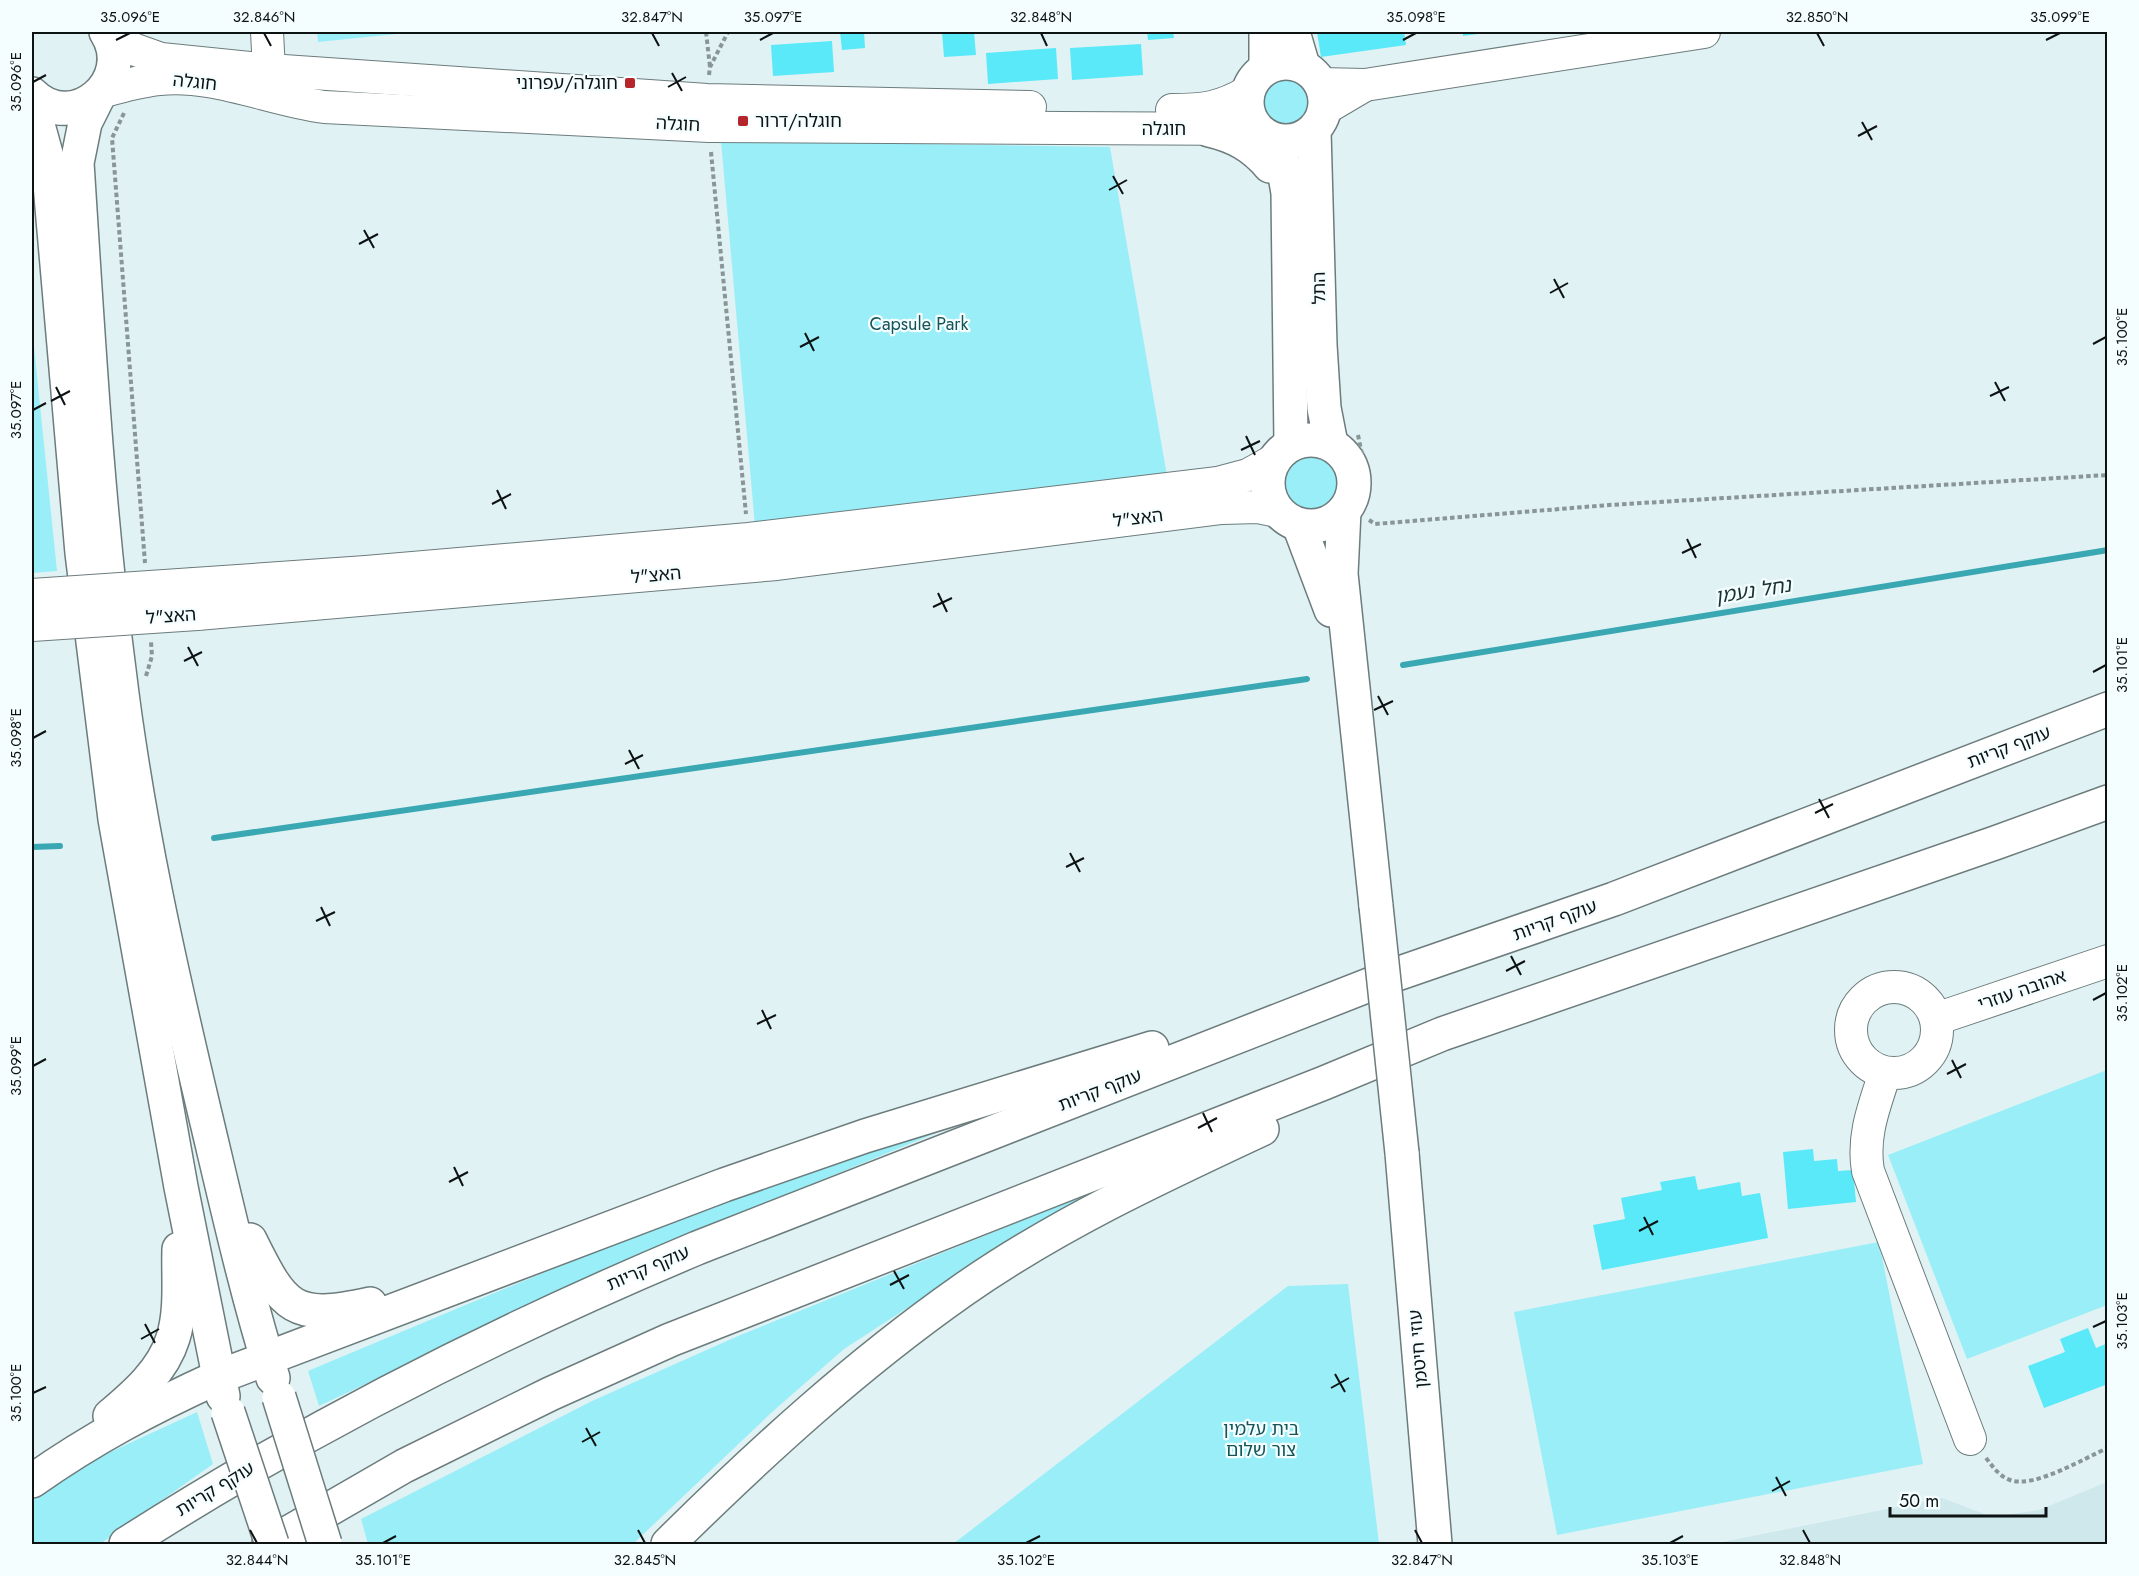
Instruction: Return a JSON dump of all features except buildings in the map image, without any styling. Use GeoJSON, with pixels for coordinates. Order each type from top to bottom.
{"type":"FeatureCollection","features":[{"type":"Feature","properties":{"kind":"main road"},"geometry":{"type":"LineString","coordinates":[[107,32],[114,47],[115,61],[112,77],[85,123],[77,163],[97,468],[123,698],[156,903],[213,1148],[267,1358],[325,1545]]}},
{"type":"Feature","properties":{"kind":"main road"},"geometry":{"type":"LineString","coordinates":[[1257,80],[1284,63],[1316,97],[1298,140],[1268,135],[1250,119],[1247,105],[1257,80],[1266,32]]}},
{"type":"Feature","properties":{"kind":"main road","name":"התל"},"geometry":{"type":"LineString","coordinates":[[1293,32],[1316,97],[1320,345],[1324,408],[1331,444]]}},
{"type":"Feature","properties":{"kind":"main road"},"geometry":{"type":"LineString","coordinates":[[32,94],[48,105],[67,108],[80,106],[101,94]]}},
{"type":"Feature","properties":{"kind":"main road"},"geometry":{"type":"LineString","coordinates":[[32,103],[48,161],[82,553],[110,784],[143,987],[218,1377],[270,1545],[404,1466],[550,1394],[670,1340],[1324,1083],[1442,1034],[2108,802]]}},
{"type":"Feature","properties":{"kind":"main road"},"geometry":{"type":"LineString","coordinates":[[1209,129],[1238,139],[1257,152],[1288,193]]}},
{"type":"Feature","properties":{"kind":"main road","name":"התל"},"geometry":{"type":"LineString","coordinates":[[1268,135],[1288,193],[1282,452]]}},
{"type":"Feature","properties":{"kind":"main road"},"geometry":{"type":"LineString","coordinates":[[1311,440],[1331,444],[1343,453],[1351,465],[1354,478],[1353,493],[1346,508],[1341,574],[1353,702],[1335,622],[1288,518],[1268,486],[1282,452],[1311,440]]}},
{"type":"Feature","properties":{"kind":"main road"},"geometry":{"type":"LineString","coordinates":[[1288,518],[1312,526],[1327,524],[1346,508]]}},
{"type":"Feature","properties":{"kind":"main road","name":"עוזי חיטמן"},"geometry":{"type":"LineString","coordinates":[[1353,702],[1402,1153],[1435,1545]]}},
{"type":"Feature","properties":{"kind":"main road","name":"עוקף קריות"},"geometry":{"type":"LineString","coordinates":[[126,1545],[299,1439],[595,1291],[697,1248],[1397,974],[1614,899],[2108,709]]}},
{"type":"Feature","properties":{"kind":"main road"},"geometry":{"type":"LineString","coordinates":[[39,1476],[86,1442],[165,1401],[218,1377],[724,1185],[865,1136],[1397,974]]}},
{"type":"Feature","properties":{"kind":"main road"},"geometry":{"type":"LineString","coordinates":[[668,1545],[763,1451],[885,1348],[963,1289],[1083,1216],[1174,1170],[1527,1004]]}},
{"type":"Feature","properties":{"kind":"main road"},"geometry":{"type":"LineString","coordinates":[[213,1148],[249,1238],[265,1271],[280,1293],[301,1309],[321,1313],[343,1310],[469,1282]]}},
{"type":"Feature","properties":{"kind":"main road"},"geometry":{"type":"LineString","coordinates":[[39,1476],[145,1384],[159,1366],[173,1338],[178,1303],[181,1187]]}},
{"type":"Feature","properties":{"kind":"street","name":"חוגלה"},"geometry":{"type":"LineString","coordinates":[[107,32],[133,49],[161,59],[269,70],[514,89],[708,113],[1203,110],[1226,105],[1257,80]]}},
{"type":"Feature","properties":{"kind":"street"},"geometry":{"type":"LineString","coordinates":[[267,32],[269,70]]}},
{"type":"Feature","properties":{"kind":"street"},"geometry":{"type":"LineString","coordinates":[[1316,97],[1365,85],[1704,32]]}},
{"type":"Feature","properties":{"kind":"street","name":"חוגלה"},"geometry":{"type":"LineString","coordinates":[[101,94],[136,83],[160,79],[197,81],[324,107],[708,113],[1209,129],[1268,135]]}},
{"type":"Feature","properties":{"kind":"street","name":"האצ\"ל"},"geometry":{"type":"LineString","coordinates":[[32,625],[366,573],[749,539],[1218,483],[1248,475],[1282,452]]}},
{"type":"Feature","properties":{"kind":"street","name":"האצ\"ל"},"geometry":{"type":"LineString","coordinates":[[32,595],[369,601],[777,564],[1222,507],[1258,507],[1288,518]]}},
{"type":"Feature","properties":{"kind":"street","name":"אהובה עוזרי"},"geometry":{"type":"LineString","coordinates":[[1936,1019],[2108,961]]}},
{"type":"Feature","properties":{"kind":"street"},"geometry":{"type":"LineString","coordinates":[[1881,988],[1909,988],[1921,996],[1936,1019],[1935,1041],[1926,1060],[1914,1069],[1900,1073],[1885,1073],[1872,1068],[1861,1058],[1853,1045],[1850,1031],[1852,1017],[1858,1004],[1868,994],[1881,988]]}},
{"type":"Feature","properties":{"kind":"street"},"geometry":{"type":"LineString","coordinates":[[1885,1073],[1867,1129],[1865,1143],[1868,1172],[1970,1439]]}},
{"type":"Feature","properties":{"kind":"path"},"geometry":{"type":"LineString","coordinates":[[706,32],[710,67],[708,113],[749,539]]}},
{"type":"Feature","properties":{"kind":"path"},"geometry":{"type":"LineString","coordinates":[[710,67],[728,32]]}},
{"type":"Feature","properties":{"kind":"path"},"geometry":{"type":"LineString","coordinates":[[136,83],[130,103],[112,138],[146,573]]}},
{"type":"Feature","properties":{"kind":"path"},"geometry":{"type":"LineString","coordinates":[[1346,508],[1375,524],[1609,505],[2108,475]]}},
{"type":"Feature","properties":{"kind":"path"},"geometry":{"type":"LineString","coordinates":[[123,698],[140,688],[148,672],[152,656],[150,632]]}},
{"type":"Feature","properties":{"kind":"path"},"geometry":{"type":"LineString","coordinates":[[1970,1439],[1999,1474],[2022,1482],[2055,1472],[2108,1448]]}},
{"type":"Feature","properties":{"kind":"shaded area"},"geometry":{"type":"Polygon","coordinates":[[[2107,1482],[2107,1544],[1713,1544],[1942,1498],[1992,1517],[2039,1510],[2107,1482]]]}},
{"type":"Feature","properties":{"kind":"green space"},"geometry":{"type":"Polygon","coordinates":[[[136,32],[227,32],[136,34],[136,32]]]}},
{"type":"Feature","properties":{"kind":"green space"},"geometry":{"type":"Polygon","coordinates":[[[317,32],[416,32],[318,42],[317,32]]]}},
{"type":"Feature","properties":{"kind":"green space"},"geometry":{"type":"Polygon","coordinates":[[[1281,75],[1291,75],[1301,79],[1309,87],[1313,102],[1309,117],[1301,125],[1291,129],[1281,129],[1271,125],[1263,117],[1259,107],[1259,97],[1263,87],[1271,79],[1281,75]]]}},
{"type":"Feature","properties":{"kind":"green space","name":"Capsule Park"},"geometry":{"type":"Polygon","coordinates":[[[721,141],[1110,147],[1167,476],[755,526],[721,141]]]}},
{"type":"Feature","properties":{"kind":"green space"},"geometry":{"type":"Polygon","coordinates":[[[32,327],[57,571],[32,573],[32,327]]]}},
{"type":"Feature","properties":{"kind":"green space"},"geometry":{"type":"Polygon","coordinates":[[[1305,453],[1317,453],[1333,462],[1340,472],[1342,484],[1340,496],[1333,506],[1317,515],[1305,515],[1294,510],[1285,501],[1280,490],[1280,478],[1285,467],[1294,458],[1305,453]]]}},
{"type":"Feature","properties":{"kind":"green space"},"geometry":{"type":"Polygon","coordinates":[[[2107,1070],[2107,1305],[1967,1359],[1888,1155],[2107,1070]]]}},
{"type":"Feature","properties":{"kind":"green space"},"geometry":{"type":"Polygon","coordinates":[[[958,1124],[641,1254],[319,1406],[308,1371],[630,1238],[711,1207],[875,1149],[958,1124]]]}},
{"type":"Feature","properties":{"kind":"green space"},"geometry":{"type":"Polygon","coordinates":[[[1122,1180],[1006,1244],[844,1349],[771,1413],[633,1544],[368,1544],[361,1519],[592,1401],[738,1336],[1122,1180]]]}},
{"type":"Feature","properties":{"kind":"green space"},"geometry":{"type":"Polygon","coordinates":[[[1879,1242],[1923,1464],[1557,1535],[1514,1312],[1879,1242]]]}},
{"type":"Feature","properties":{"kind":"green space","name":"בית עלמין צור שלום"},"geometry":{"type":"Polygon","coordinates":[[[1348,1284],[1379,1544],[953,1544],[1288,1286],[1348,1284]]]}},
{"type":"Feature","properties":{"kind":"green space"},"geometry":{"type":"Polygon","coordinates":[[[197,1412],[213,1464],[100,1544],[32,1544],[32,1501],[80,1466],[197,1412]]]}},
{"type":"Feature","properties":{"kind":"waterway","name":"נחל נעמן"},"geometry":{"type":"LineString","coordinates":[[1403,665],[2108,550]]}},
{"type":"Feature","properties":{"kind":"waterway"},"geometry":{"type":"LineString","coordinates":[[214,838],[1307,679]]}},
{"type":"Feature","properties":{"kind":"waterway"},"geometry":{"type":"LineString","coordinates":[[32,847],[60,846]]}},
{"type":"Feature","properties":{"kind":"place","name":"חוגלה/עפרוני"},"geometry":{"type":"Point","coordinates":[630,83]}},
{"type":"Feature","properties":{"kind":"place","name":"חוגלה/דרור"},"geometry":{"type":"Point","coordinates":[743,121]}}]}
